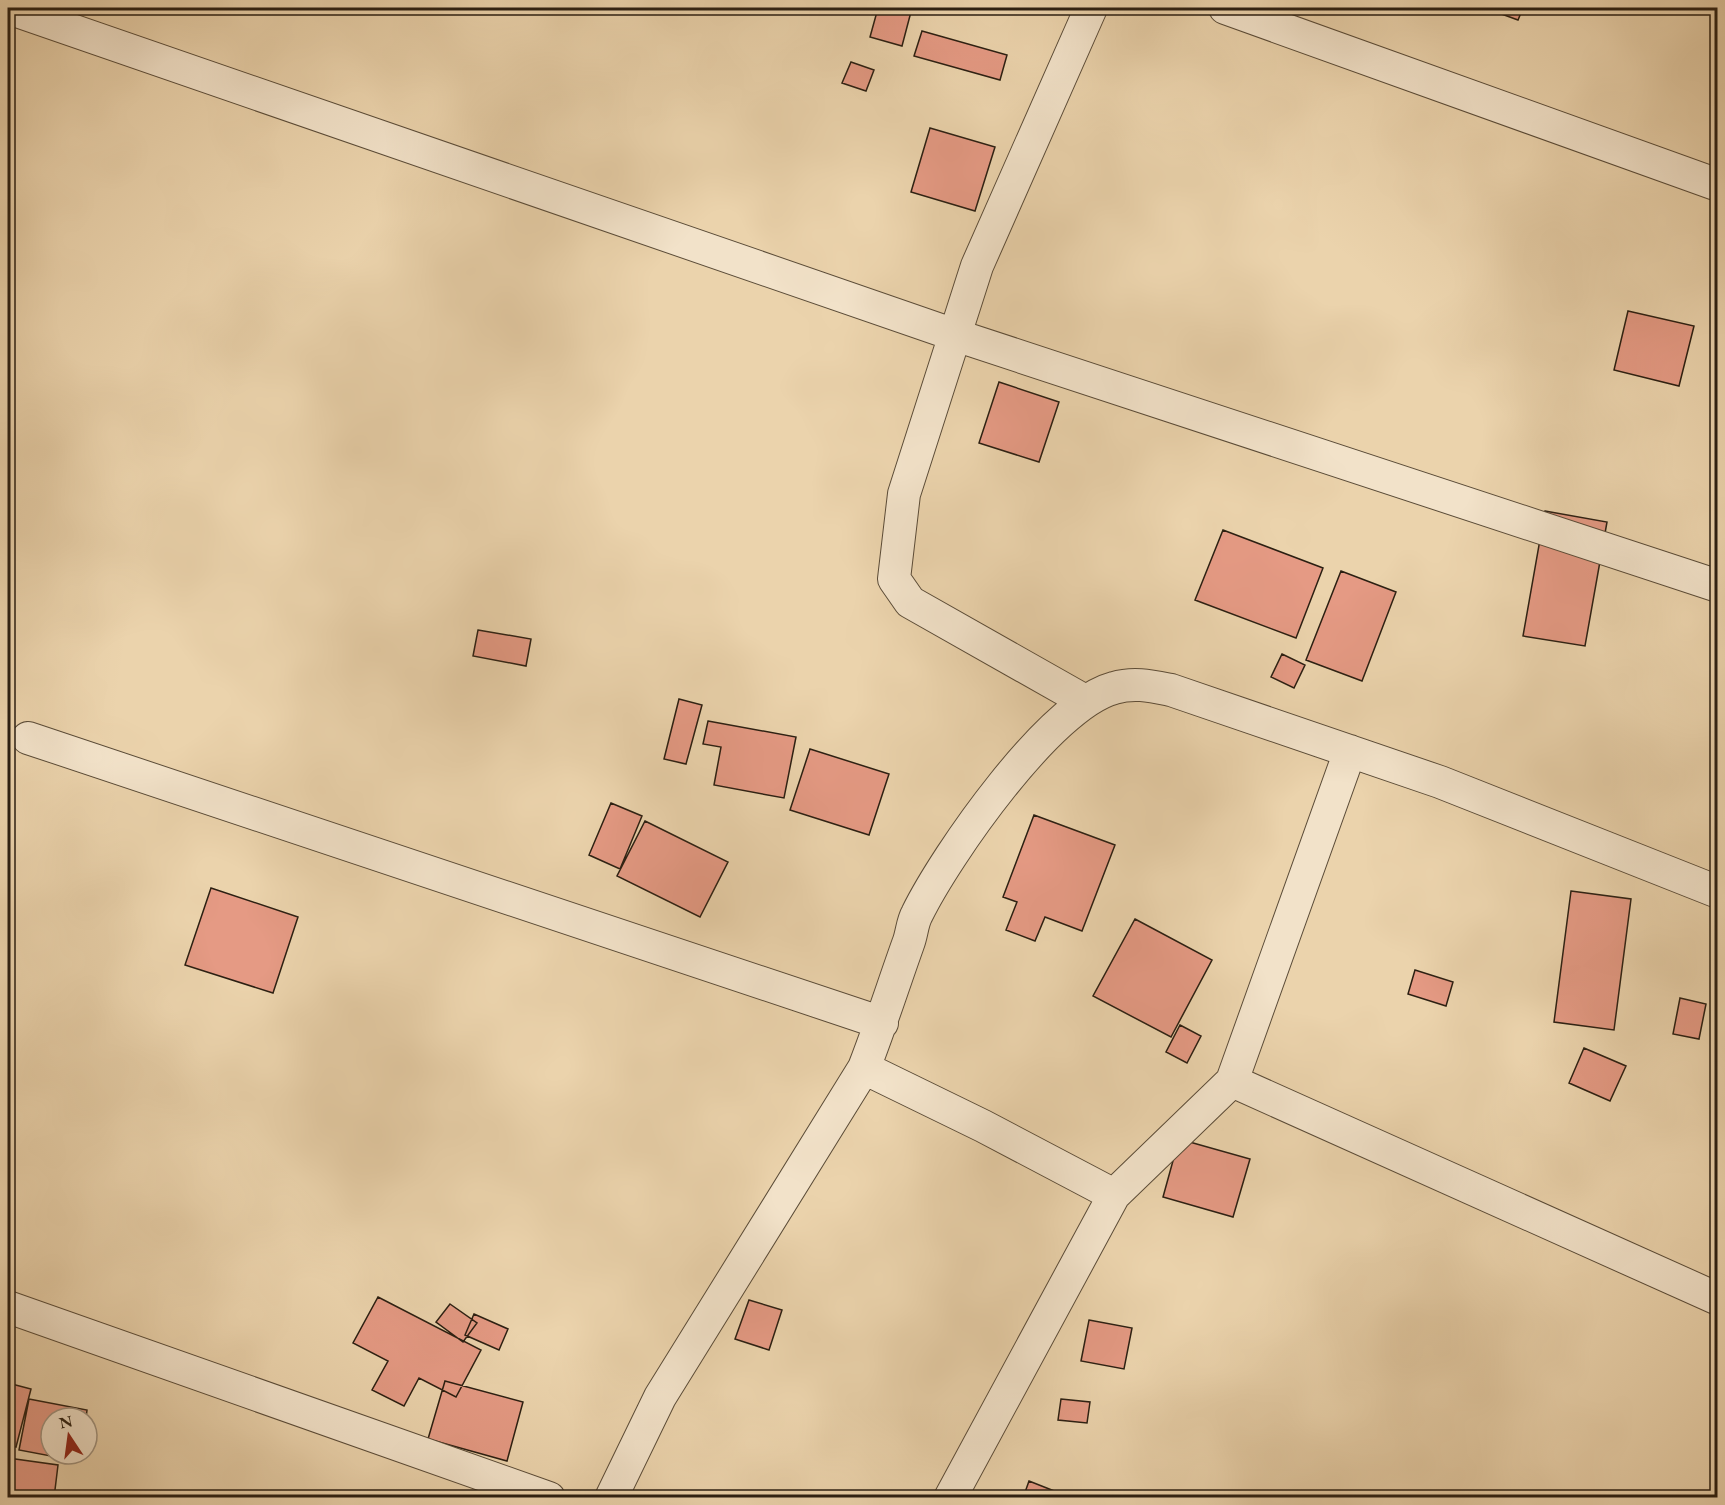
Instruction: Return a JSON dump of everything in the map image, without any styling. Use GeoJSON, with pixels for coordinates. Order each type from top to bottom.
{"type":"FeatureCollection","features":[{"type":"Feature","properties":{"kind":"street"},"geometry":{"type":"LineString","coordinates":[[8,8],[955,335],[1718,586]]}},
{"type":"Feature","properties":{"kind":"street"},"geometry":{"type":"LineString","coordinates":[[1085,701],[910,602],[894,579],[904,494],[977,266],[1091,8]]}},
{"type":"Feature","properties":{"kind":"street"},"geometry":{"type":"LineString","coordinates":[[1225,8],[1718,185]]}},
{"type":"Feature","properties":{"kind":"street"},"geometry":{"type":"LineString","coordinates":[[610,1497],[660,1397],[864,1068],[882,1023],[916,916],[944,868],[998,790],[1023,759],[1085,701],[1112,688],[1138,683],[1171,690],[1440,782],[1718,892]]}},
{"type":"Feature","properties":{"kind":"street"},"geometry":{"type":"LineString","coordinates":[[28,738],[882,1023]]}},
{"type":"Feature","properties":{"kind":"street"},"geometry":{"type":"LineString","coordinates":[[950,1497],[1114,1195],[1232,1082],[1350,751]]}},
{"type":"Feature","properties":{"kind":"street"},"geometry":{"type":"LineString","coordinates":[[864,1068],[983,1126],[1114,1195]]}},
{"type":"Feature","properties":{"kind":"street"},"geometry":{"type":"LineString","coordinates":[[1232,1082],[1718,1299]]}},
{"type":"Feature","properties":{"kind":"street"},"geometry":{"type":"LineString","coordinates":[[8,1307],[549,1497]]}},
{"type":"Feature","properties":{"kind":"building"},"geometry":{"type":"Polygon","coordinates":[[[878,8],[912,8],[902,46],[870,37],[878,8]]]}},
{"type":"Feature","properties":{"kind":"building"},"geometry":{"type":"Polygon","coordinates":[[[1485,8],[1523,8],[1518,20],[1485,8]]]}},
{"type":"Feature","properties":{"kind":"building"},"geometry":{"type":"Polygon","coordinates":[[[922,31],[1007,55],[1000,80],[914,56],[922,31]]]}},
{"type":"Feature","properties":{"kind":"building"},"geometry":{"type":"Polygon","coordinates":[[[851,62],[874,70],[866,91],[842,83],[851,62]]]}},
{"type":"Feature","properties":{"kind":"building"},"geometry":{"type":"Polygon","coordinates":[[[930,128],[995,147],[975,211],[911,192],[930,128]]]}},
{"type":"Feature","properties":{"kind":"building"},"geometry":{"type":"Polygon","coordinates":[[[1628,311],[1694,326],[1679,386],[1614,370],[1628,311]]]}},
{"type":"Feature","properties":{"kind":"building"},"geometry":{"type":"Polygon","coordinates":[[[999,382],[1059,402],[1039,462],[979,443],[999,382]]]}},
{"type":"Feature","properties":{"kind":"building"},"geometry":{"type":"Polygon","coordinates":[[[1545,511],[1607,522],[1585,646],[1523,636],[1545,511]]]}},
{"type":"Feature","properties":{"kind":"building"},"geometry":{"type":"Polygon","coordinates":[[[1223,530],[1323,568],[1296,638],[1195,600],[1223,530]]]}},
{"type":"Feature","properties":{"kind":"building"},"geometry":{"type":"Polygon","coordinates":[[[1341,571],[1396,592],[1362,681],[1306,660],[1341,571]]]}},
{"type":"Feature","properties":{"kind":"building"},"geometry":{"type":"Polygon","coordinates":[[[478,630],[531,639],[526,666],[473,656],[478,630]]]}},
{"type":"Feature","properties":{"kind":"building"},"geometry":{"type":"Polygon","coordinates":[[[1282,654],[1305,665],[1294,688],[1271,677],[1282,654]]]}},
{"type":"Feature","properties":{"kind":"building"},"geometry":{"type":"Polygon","coordinates":[[[679,699],[702,705],[686,764],[664,759],[679,699]]]}},
{"type":"Feature","properties":{"kind":"building"},"geometry":{"type":"Polygon","coordinates":[[[708,721],[796,737],[784,798],[714,785],[721,747],[703,744],[708,721]]]}},
{"type":"Feature","properties":{"kind":"building"},"geometry":{"type":"Polygon","coordinates":[[[810,749],[889,774],[869,835],[790,810],[810,749]]]}},
{"type":"Feature","properties":{"kind":"building"},"geometry":{"type":"Polygon","coordinates":[[[611,803],[642,816],[620,869],[589,855],[611,803]]]}},
{"type":"Feature","properties":{"kind":"building"},"geometry":{"type":"Polygon","coordinates":[[[1034,815],[1115,845],[1082,931],[1045,917],[1035,941],[1006,930],[1017,902],[1003,897],[1034,815]]]}},
{"type":"Feature","properties":{"kind":"building"},"geometry":{"type":"Polygon","coordinates":[[[645,821],[728,862],[700,917],[617,876],[645,821]]]}},
{"type":"Feature","properties":{"kind":"building"},"geometry":{"type":"Polygon","coordinates":[[[211,888],[298,917],[273,993],[185,965],[211,888]]]}},
{"type":"Feature","properties":{"kind":"building"},"geometry":{"type":"Polygon","coordinates":[[[1571,891],[1631,899],[1614,1030],[1554,1022],[1571,891]]]}},
{"type":"Feature","properties":{"kind":"building"},"geometry":{"type":"Polygon","coordinates":[[[1135,919],[1212,960],[1171,1037],[1093,996],[1135,919]]]}},
{"type":"Feature","properties":{"kind":"building"},"geometry":{"type":"Polygon","coordinates":[[[1415,970],[1453,982],[1446,1006],[1408,994],[1415,970]]]}},
{"type":"Feature","properties":{"kind":"building"},"geometry":{"type":"Polygon","coordinates":[[[1680,998],[1706,1004],[1699,1039],[1673,1034],[1680,998]]]}},
{"type":"Feature","properties":{"kind":"building"},"geometry":{"type":"Polygon","coordinates":[[[1180,1025],[1201,1036],[1187,1063],[1166,1052],[1180,1025]]]}},
{"type":"Feature","properties":{"kind":"building"},"geometry":{"type":"Polygon","coordinates":[[[1584,1048],[1626,1066],[1610,1101],[1569,1083],[1584,1048]]]}},
{"type":"Feature","properties":{"kind":"building"},"geometry":{"type":"Polygon","coordinates":[[[1179,1139],[1250,1159],[1233,1217],[1163,1197],[1179,1139]]]}},
{"type":"Feature","properties":{"kind":"building"},"geometry":{"type":"Polygon","coordinates":[[[378,1297],[481,1350],[456,1397],[419,1378],[404,1406],[372,1390],[388,1361],[353,1343],[378,1297]]]}},
{"type":"Feature","properties":{"kind":"building"},"geometry":{"type":"Polygon","coordinates":[[[749,1300],[782,1310],[769,1350],[735,1339],[749,1300]]]}},
{"type":"Feature","properties":{"kind":"building"},"geometry":{"type":"Polygon","coordinates":[[[450,1304],[477,1323],[463,1342],[436,1322],[450,1304]]]}},
{"type":"Feature","properties":{"kind":"building"},"geometry":{"type":"Polygon","coordinates":[[[474,1314],[508,1329],[499,1350],[465,1335],[474,1314]]]}},
{"type":"Feature","properties":{"kind":"building"},"geometry":{"type":"Polygon","coordinates":[[[1089,1320],[1132,1328],[1124,1369],[1081,1361],[1089,1320]]]}},
{"type":"Feature","properties":{"kind":"building"},"geometry":{"type":"Polygon","coordinates":[[[445,1381],[523,1402],[507,1461],[428,1439],[445,1381]]]}},
{"type":"Feature","properties":{"kind":"building"},"geometry":{"type":"Polygon","coordinates":[[[8,1383],[31,1389],[16,1447],[8,1445],[8,1383]]]}},
{"type":"Feature","properties":{"kind":"building"},"geometry":{"type":"Polygon","coordinates":[[[29,1399],[66,1406],[39,1406],[39,1454],[19,1450],[29,1399]]]}},
{"type":"Feature","properties":{"kind":"building"},"geometry":{"type":"Polygon","coordinates":[[[1061,1399],[1090,1402],[1087,1423],[1058,1420],[1061,1399]]]}},
{"type":"Feature","properties":{"kind":"building"},"geometry":{"type":"Polygon","coordinates":[[[8,1458],[39,1462],[39,1466],[58,1466],[54,1498],[8,1498],[8,1458]]]}},
{"type":"Feature","properties":{"kind":"building"},"geometry":{"type":"Polygon","coordinates":[[[1029,1481],[1072,1498],[1023,1498],[1029,1481]]]}}]}
